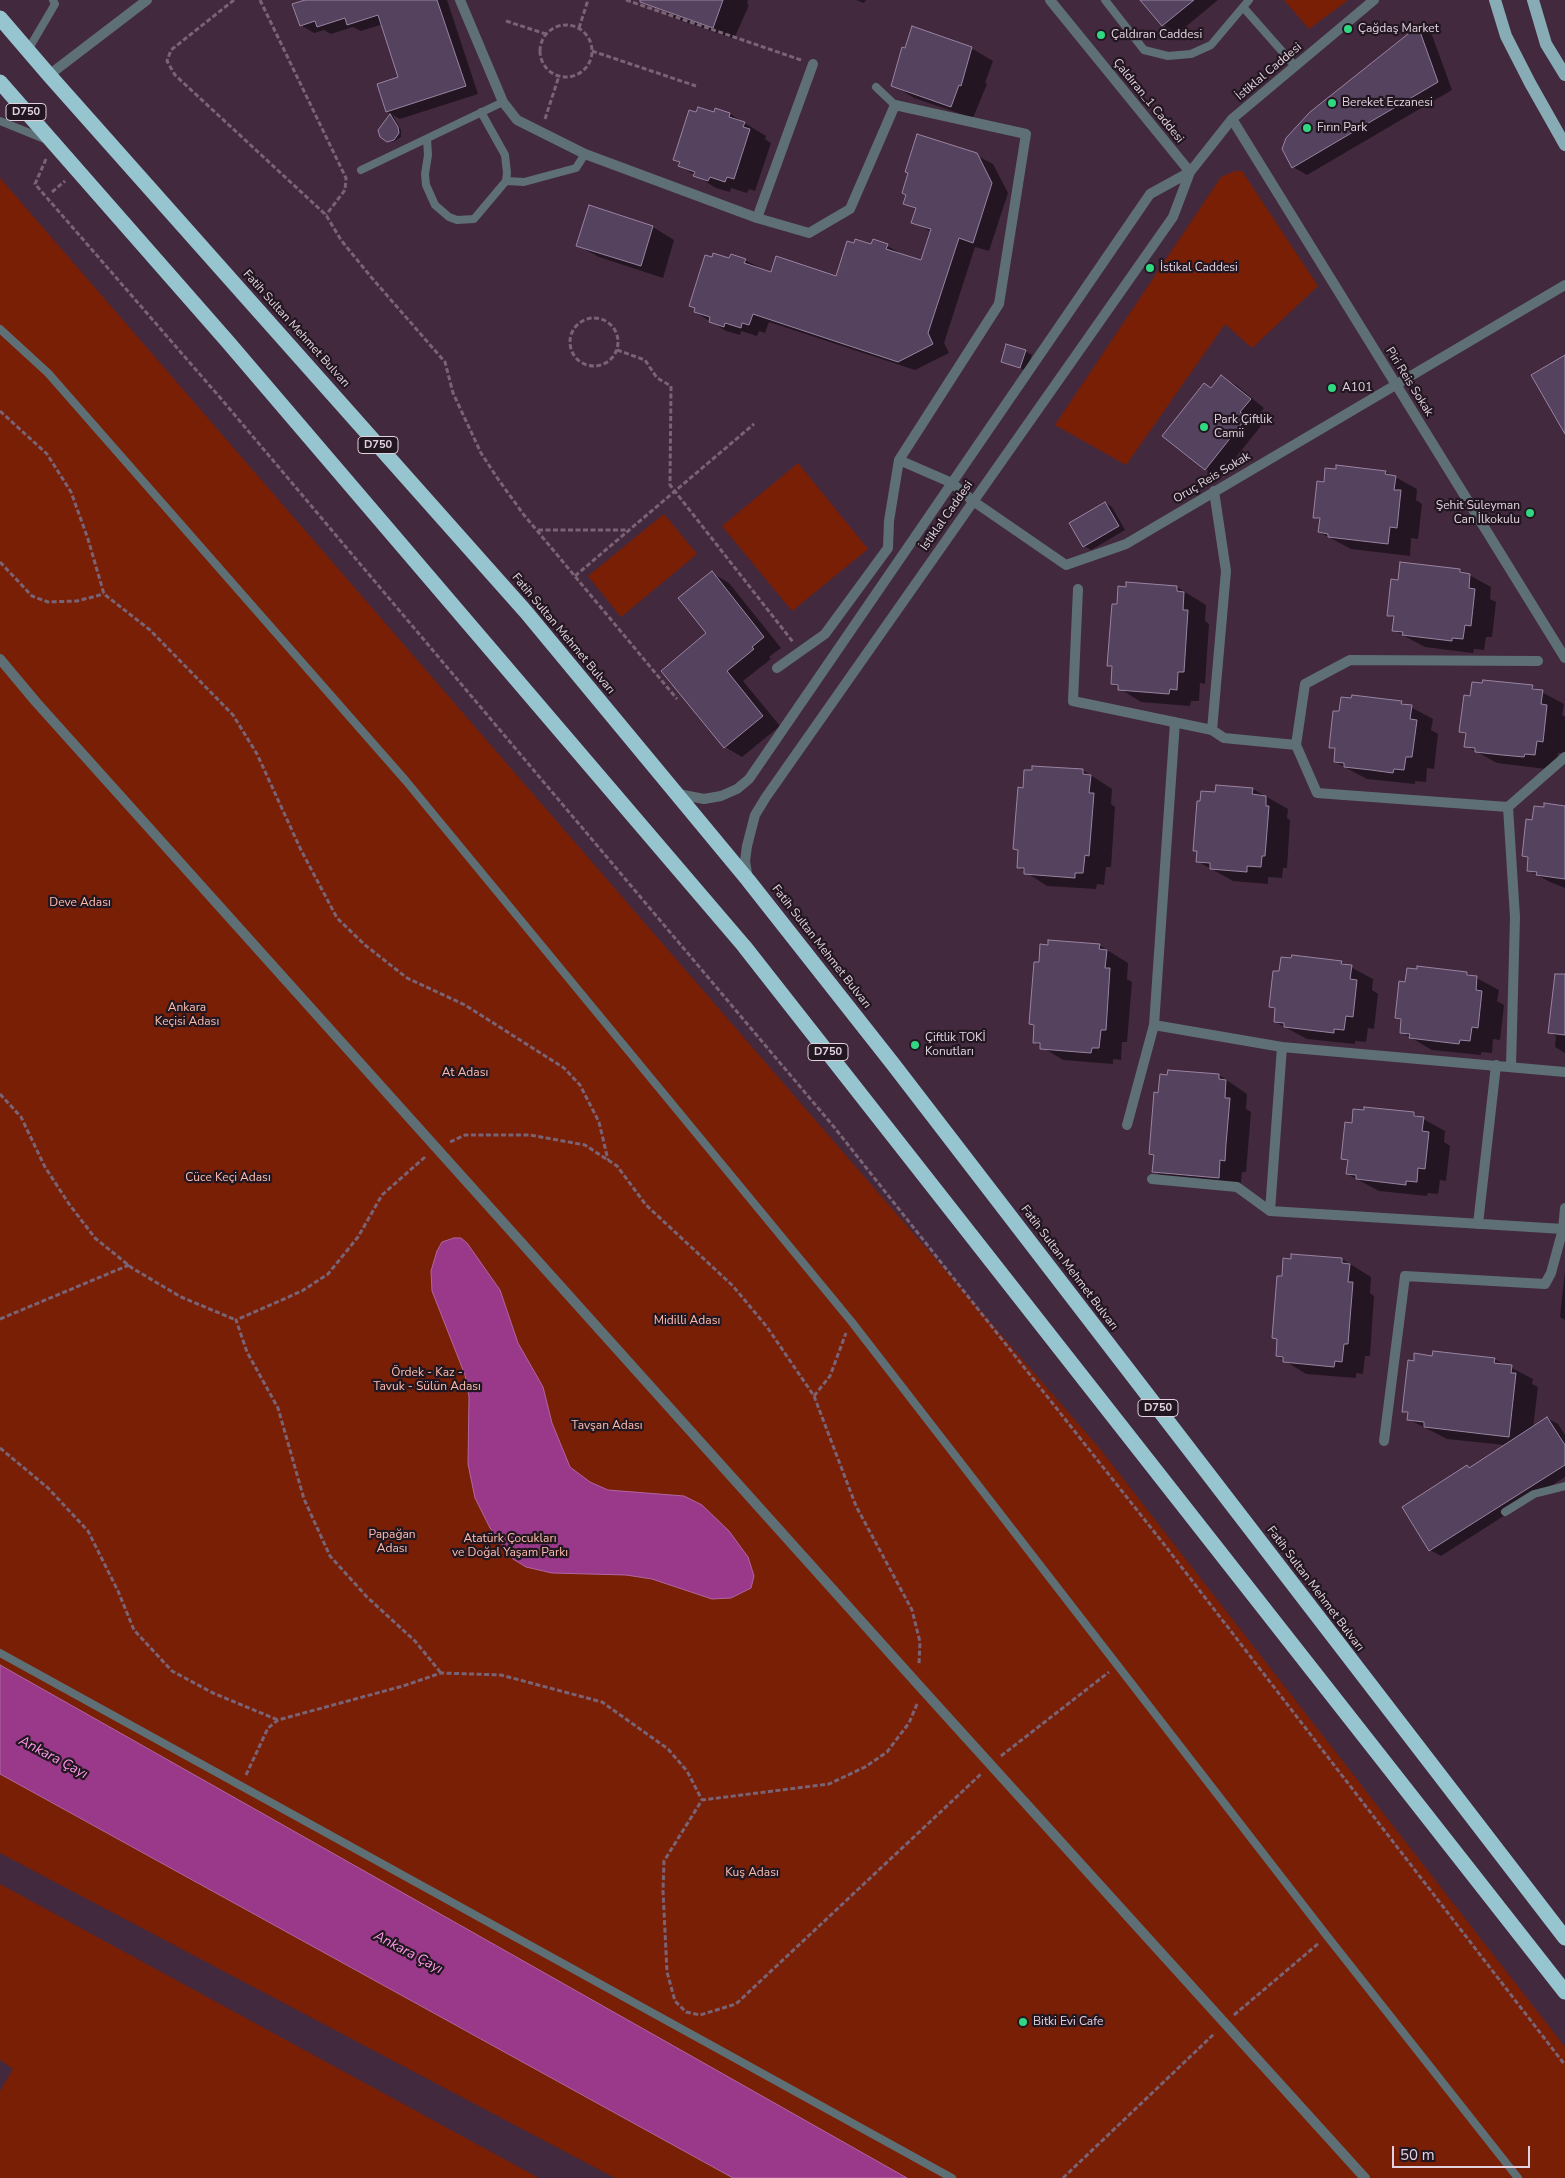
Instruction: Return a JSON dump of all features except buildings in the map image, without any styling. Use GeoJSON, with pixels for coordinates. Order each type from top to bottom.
{"type":"FeatureCollection","features":[{"type":"Feature","properties":{"kind":"highway","name":"Fatih Sultan Mehmet Bulvarı"},"geometry":{"type":"LineString","coordinates":[[0,18],[49,76],[526,612],[678,794],[893,1064],[1565,1938]]}},
{"type":"Feature","properties":{"kind":"highway","name":"D750"},"geometry":{"type":"LineString","coordinates":[[0,82],[228,342],[744,946],[1565,1992]]}},
{"type":"Feature","properties":{"kind":"main road"},"geometry":{"type":"LineString","coordinates":[[1495,0],[1506,36],[1565,145]]}},
{"type":"Feature","properties":{"kind":"main road"},"geometry":{"type":"LineString","coordinates":[[1533,0],[1546,44],[1565,75]]}},
{"type":"Feature","properties":{"kind":"street"},"geometry":{"type":"LineString","coordinates":[[49,76],[147,0]]}},
{"type":"Feature","properties":{"kind":"street"},"geometry":{"type":"LineString","coordinates":[[460,0],[503,102],[517,120],[585,154],[756,218],[809,233],[850,209],[895,105],[1026,134],[999,304],[899,460],[889,521],[888,548],[825,634],[777,668]]}},
{"type":"Feature","properties":{"kind":"street","name":"Çaldıran_1 Caddesi"},"geometry":{"type":"LineString","coordinates":[[1050,0],[1190,172]]}},
{"type":"Feature","properties":{"kind":"street","name":"İstiklal Caddesi"},"geometry":{"type":"LineString","coordinates":[[748,880],[745,861],[755,815],[973,501],[1173,218],[1190,172],[1232,119],[1374,0]]}},
{"type":"Feature","properties":{"kind":"street"},"geometry":{"type":"LineString","coordinates":[[756,218],[813,64]]}},
{"type":"Feature","properties":{"kind":"street","name":"Piri Reis Sokak"},"geometry":{"type":"LineString","coordinates":[[1232,119],[1565,658]]}},
{"type":"Feature","properties":{"kind":"street","name":"İstiklal Caddesi"},"geometry":{"type":"LineString","coordinates":[[678,794],[704,798],[722,796],[737,789],[749,779],[1150,194],[1190,172]]}},
{"type":"Feature","properties":{"kind":"street","name":"Oruç Reis Sokak"},"geometry":{"type":"LineString","coordinates":[[899,460],[952,484],[973,501],[1066,565],[1126,544],[1565,285]]}},
{"type":"Feature","properties":{"kind":"street"},"geometry":{"type":"LineString","coordinates":[[1212,730],[1226,570],[1214,491]]}},
{"type":"Feature","properties":{"kind":"street"},"geometry":{"type":"LineString","coordinates":[[1078,589],[1073,700],[1212,730],[1224,738],[1296,745]]}},
{"type":"Feature","properties":{"kind":"street"},"geometry":{"type":"LineString","coordinates":[[0,659],[923,1690],[1365,2178]]}},
{"type":"Feature","properties":{"kind":"street"},"geometry":{"type":"LineString","coordinates":[[1538,662],[1350,660],[1305,684],[1296,745],[1317,793],[1508,807],[1565,758]]}},
{"type":"Feature","properties":{"kind":"street"},"geometry":{"type":"LineString","coordinates":[[1127,1125],[1154,1026],[1175,722]]}},
{"type":"Feature","properties":{"kind":"street"},"geometry":{"type":"LineString","coordinates":[[1508,807],[1515,917],[1512,1066]]}},
{"type":"Feature","properties":{"kind":"street"},"geometry":{"type":"LineString","coordinates":[[1154,1026],[1282,1047],[1565,1072]]}},
{"type":"Feature","properties":{"kind":"street"},"geometry":{"type":"LineString","coordinates":[[1270,1211],[1282,1047]]}},
{"type":"Feature","properties":{"kind":"street"},"geometry":{"type":"LineString","coordinates":[[1478,1224],[1496,1065]]}},
{"type":"Feature","properties":{"kind":"street"},"geometry":{"type":"LineString","coordinates":[[1152,1179],[1237,1187],[1270,1211],[1563,1229]]}},
{"type":"Feature","properties":{"kind":"street"},"geometry":{"type":"LineString","coordinates":[[1384,1441],[1405,1276],[1545,1284],[1551,1273],[1563,1229],[1565,1208]]}},
{"type":"Feature","properties":{"kind":"lane"},"geometry":{"type":"LineString","coordinates":[[28,50],[56,4],[52,0]]}},
{"type":"Feature","properties":{"kind":"lane"},"geometry":{"type":"LineString","coordinates":[[1105,0],[1144,50],[1168,56],[1191,54],[1211,45],[1246,3],[1295,66]]}},
{"type":"Feature","properties":{"kind":"lane"},"geometry":{"type":"LineString","coordinates":[[876,87],[895,105]]}},
{"type":"Feature","properties":{"kind":"lane"},"geometry":{"type":"LineString","coordinates":[[361,170],[503,102]]}},
{"type":"Feature","properties":{"kind":"lane"},"geometry":{"type":"LineString","coordinates":[[427,138],[426,186],[435,205],[449,217],[457,220],[474,219],[506,181],[507,166],[505,155],[481,112]]}},
{"type":"Feature","properties":{"kind":"lane"},"geometry":{"type":"LineString","coordinates":[[0,121],[52,142]]}},
{"type":"Feature","properties":{"kind":"lane"},"geometry":{"type":"LineString","coordinates":[[506,181],[524,182],[576,168],[585,154]]}},
{"type":"Feature","properties":{"kind":"lane"},"geometry":{"type":"LineString","coordinates":[[0,329],[48,373],[406,781],[851,1321],[1327,1936],[1518,2178]]}},
{"type":"Feature","properties":{"kind":"lane"},"geometry":{"type":"LineString","coordinates":[[1504,1512],[1534,1494],[1565,1486]]}},
{"type":"Feature","properties":{"kind":"lane"},"geometry":{"type":"LineString","coordinates":[[0,1653],[952,2178]]}},
{"type":"Feature","properties":{"kind":"path"},"geometry":{"type":"LineString","coordinates":[[234,0],[171,50],[167,62],[175,75],[326,215],[341,240],[370,277],[445,362],[453,393],[481,453],[537,530],[677,699]]}},
{"type":"Feature","properties":{"kind":"path"},"geometry":{"type":"LineString","coordinates":[[260,0],[346,178],[345,190],[326,215]]}},
{"type":"Feature","properties":{"kind":"path"},"geometry":{"type":"LineString","coordinates":[[579,28],[588,0]]}},
{"type":"Feature","properties":{"kind":"path"},"geometry":{"type":"LineString","coordinates":[[626,0],[813,64]]}},
{"type":"Feature","properties":{"kind":"path"},"geometry":{"type":"LineString","coordinates":[[506,21],[546,34]]}},
{"type":"Feature","properties":{"kind":"path"},"geometry":{"type":"LineString","coordinates":[[559,25],[579,28],[588,38],[592,50],[588,64],[579,74],[572,76],[559,76],[547,69],[541,57],[541,44],[546,34],[559,25]]}},
{"type":"Feature","properties":{"kind":"path"},"geometry":{"type":"LineString","coordinates":[[592,50],[696,86]]}},
{"type":"Feature","properties":{"kind":"path"},"geometry":{"type":"LineString","coordinates":[[544,119],[559,76]]}},
{"type":"Feature","properties":{"kind":"path"},"geometry":{"type":"LineString","coordinates":[[52,142],[35,184],[229,408],[834,1127],[1163,1544],[1565,2065]]}},
{"type":"Feature","properties":{"kind":"path"},"geometry":{"type":"LineString","coordinates":[[595,318],[602,319],[612,326],[618,337],[617,350],[605,364],[587,365],[581,363],[573,354],[570,347],[571,335],[578,324],[583,321],[595,318]]}},
{"type":"Feature","properties":{"kind":"path"},"geometry":{"type":"LineString","coordinates":[[617,350],[644,360],[658,378],[671,386],[670,485],[801,651]]}},
{"type":"Feature","properties":{"kind":"path"},"geometry":{"type":"LineString","coordinates":[[0,411],[47,454],[71,492],[88,538],[104,594],[150,630],[233,715],[257,754],[301,850],[337,918],[365,945],[407,978],[465,1004],[564,1068],[580,1085],[599,1122],[609,1160]]}},
{"type":"Feature","properties":{"kind":"path"},"geometry":{"type":"LineString","coordinates":[[575,576],[754,424]]}},
{"type":"Feature","properties":{"kind":"path"},"geometry":{"type":"LineString","coordinates":[[537,530],[630,530]]}},
{"type":"Feature","properties":{"kind":"path"},"geometry":{"type":"LineString","coordinates":[[0,562],[32,596],[48,602],[77,601],[104,594]]}},
{"type":"Feature","properties":{"kind":"path"},"geometry":{"type":"LineString","coordinates":[[0,1094],[22,1117],[45,1167],[69,1204],[95,1238],[129,1265],[182,1297],[236,1320],[302,1291],[328,1274],[358,1237],[382,1195],[411,1167],[437,1148],[465,1135],[530,1136],[585,1145],[618,1166],[646,1206],[733,1286],[767,1328],[814,1396],[856,1506],[912,1610],[920,1642],[918,1660],[923,1690],[909,1723],[887,1752],[865,1767],[829,1784],[702,1800]]}},
{"type":"Feature","properties":{"kind":"path"},"geometry":{"type":"LineString","coordinates":[[0,1319],[129,1265]]}},
{"type":"Feature","properties":{"kind":"path"},"geometry":{"type":"LineString","coordinates":[[236,1320],[247,1352],[278,1408],[304,1499],[330,1556],[367,1597],[415,1641],[441,1673]]}},
{"type":"Feature","properties":{"kind":"path"},"geometry":{"type":"LineString","coordinates":[[814,1396],[830,1376],[851,1321]]}},
{"type":"Feature","properties":{"kind":"path"},"geometry":{"type":"LineString","coordinates":[[0,1448],[48,1488],[88,1531],[118,1591],[134,1630],[172,1671],[213,1694],[278,1720]]}},
{"type":"Feature","properties":{"kind":"path"},"geometry":{"type":"LineString","coordinates":[[702,1800],[664,1861],[663,1891],[667,1972],[675,2001],[686,2012],[700,2015],[736,2004],[991,1764],[1117,1666]]}},
{"type":"Feature","properties":{"kind":"path"},"geometry":{"type":"LineString","coordinates":[[240,1787],[268,1728],[278,1720],[403,1686],[441,1673],[501,1675],[602,1702],[668,1749],[687,1771],[702,1800]]}},
{"type":"Feature","properties":{"kind":"path"},"geometry":{"type":"LineString","coordinates":[[1063,2178],[1225,2023],[1327,1936]]}},
{"type":"Feature","properties":{"kind":"green space"},"geometry":{"type":"Polygon","coordinates":[[[1284,0],[1348,0],[1309,29],[1284,0]]]}},
{"type":"Feature","properties":{"kind":"green space"},"geometry":{"type":"Polygon","coordinates":[[[1235,171],[1242,171],[1318,286],[1252,348],[1225,324],[1126,465],[1055,425],[1221,177],[1235,171]]]}},
{"type":"Feature","properties":{"kind":"green space","name":"Atatürk Çocukları ve Doğal Yaşam Parkı"},"geometry":{"type":"Polygon","coordinates":[[[0,178],[1100,1449],[1565,2047],[1565,2178],[615,2178],[0,1853],[0,178]]]}},
{"type":"Feature","properties":{"kind":"green space"},"geometry":{"type":"Polygon","coordinates":[[[798,463],[868,549],[792,611],[722,526],[798,463]]]}},
{"type":"Feature","properties":{"kind":"green space"},"geometry":{"type":"Polygon","coordinates":[[[664,514],[697,554],[621,617],[588,576],[664,514]]]}},
{"type":"Feature","properties":{"kind":"green space"},"geometry":{"type":"Polygon","coordinates":[[[0,1884],[539,2178],[0,2178],[0,2091],[13,2069],[0,2060],[0,1884]]]}},
{"type":"Feature","properties":{"kind":"water"},"geometry":{"type":"Polygon","coordinates":[[[461,1238],[467,1243],[500,1290],[518,1343],[543,1387],[552,1423],[570,1467],[590,1482],[608,1490],[684,1496],[702,1505],[729,1531],[748,1557],[754,1576],[751,1588],[731,1598],[712,1599],[652,1579],[626,1575],[552,1573],[526,1567],[513,1559],[490,1528],[475,1498],[468,1464],[469,1397],[465,1375],[432,1291],[431,1271],[437,1251],[442,1242],[461,1238]]]}},
{"type":"Feature","properties":{"kind":"water","name":"Ankara Çayı"},"geometry":{"type":"Polygon","coordinates":[[[0,1665],[907,2178],[733,2178],[0,1774],[0,1665]]]}},
{"type":"Feature","properties":{"kind":"place","name":"Çağdaş Market"},"geometry":{"type":"Point","coordinates":[1348,29]}},
{"type":"Feature","properties":{"kind":"place","name":"Çaldıran Caddesi"},"geometry":{"type":"Point","coordinates":[1101,35]}},
{"type":"Feature","properties":{"kind":"place","name":"Bereket Eczanesi"},"geometry":{"type":"Point","coordinates":[1332,103]}},
{"type":"Feature","properties":{"kind":"place","name":"Fırın Park"},"geometry":{"type":"Point","coordinates":[1307,128]}},
{"type":"Feature","properties":{"kind":"place","name":"İstikal Caddesi"},"geometry":{"type":"Point","coordinates":[1150,268]}},
{"type":"Feature","properties":{"kind":"place","name":"A101"},"geometry":{"type":"Point","coordinates":[1332,388]}},
{"type":"Feature","properties":{"kind":"place","name":"Park Çiftlik Camii"},"geometry":{"type":"Point","coordinates":[1204,427]}},
{"type":"Feature","properties":{"kind":"place","name":"Şehit Süleyman Can İlkokulu"},"geometry":{"type":"Point","coordinates":[1530,513]}},
{"type":"Feature","properties":{"kind":"place","name":"Çiftlik TOKİ Konutları"},"geometry":{"type":"Point","coordinates":[915,1045]}},
{"type":"Feature","properties":{"kind":"place","name":"Bitki Evi Cafe"},"geometry":{"type":"Point","coordinates":[1023,2022]}},
{"type":"Feature","properties":{"kind":"park label","name":"Deve Adası"},"geometry":{"type":"Point","coordinates":[80,903]}},
{"type":"Feature","properties":{"kind":"park label","name":"Ankara Keçisi Adası"},"geometry":{"type":"Point","coordinates":[187,1015]}},
{"type":"Feature","properties":{"kind":"park label","name":"At Adası"},"geometry":{"type":"Point","coordinates":[465,1073]}},
{"type":"Feature","properties":{"kind":"park label","name":"Cüce Keçi Adası"},"geometry":{"type":"Point","coordinates":[228,1178]}},
{"type":"Feature","properties":{"kind":"park label","name":"Midilli Adası"},"geometry":{"type":"Point","coordinates":[687,1321]}},
{"type":"Feature","properties":{"kind":"park label","name":"Ördek - Kaz - Tavuk - Sülün Adası"},"geometry":{"type":"Point","coordinates":[427,1380]}},
{"type":"Feature","properties":{"kind":"park label","name":"Tavşan Adası"},"geometry":{"type":"Point","coordinates":[607,1426]}},
{"type":"Feature","properties":{"kind":"park label","name":"Papağan Adası"},"geometry":{"type":"Point","coordinates":[392,1542]}},
{"type":"Feature","properties":{"kind":"park label","name":"Kuş Adası"},"geometry":{"type":"Point","coordinates":[752,1873]}}]}
